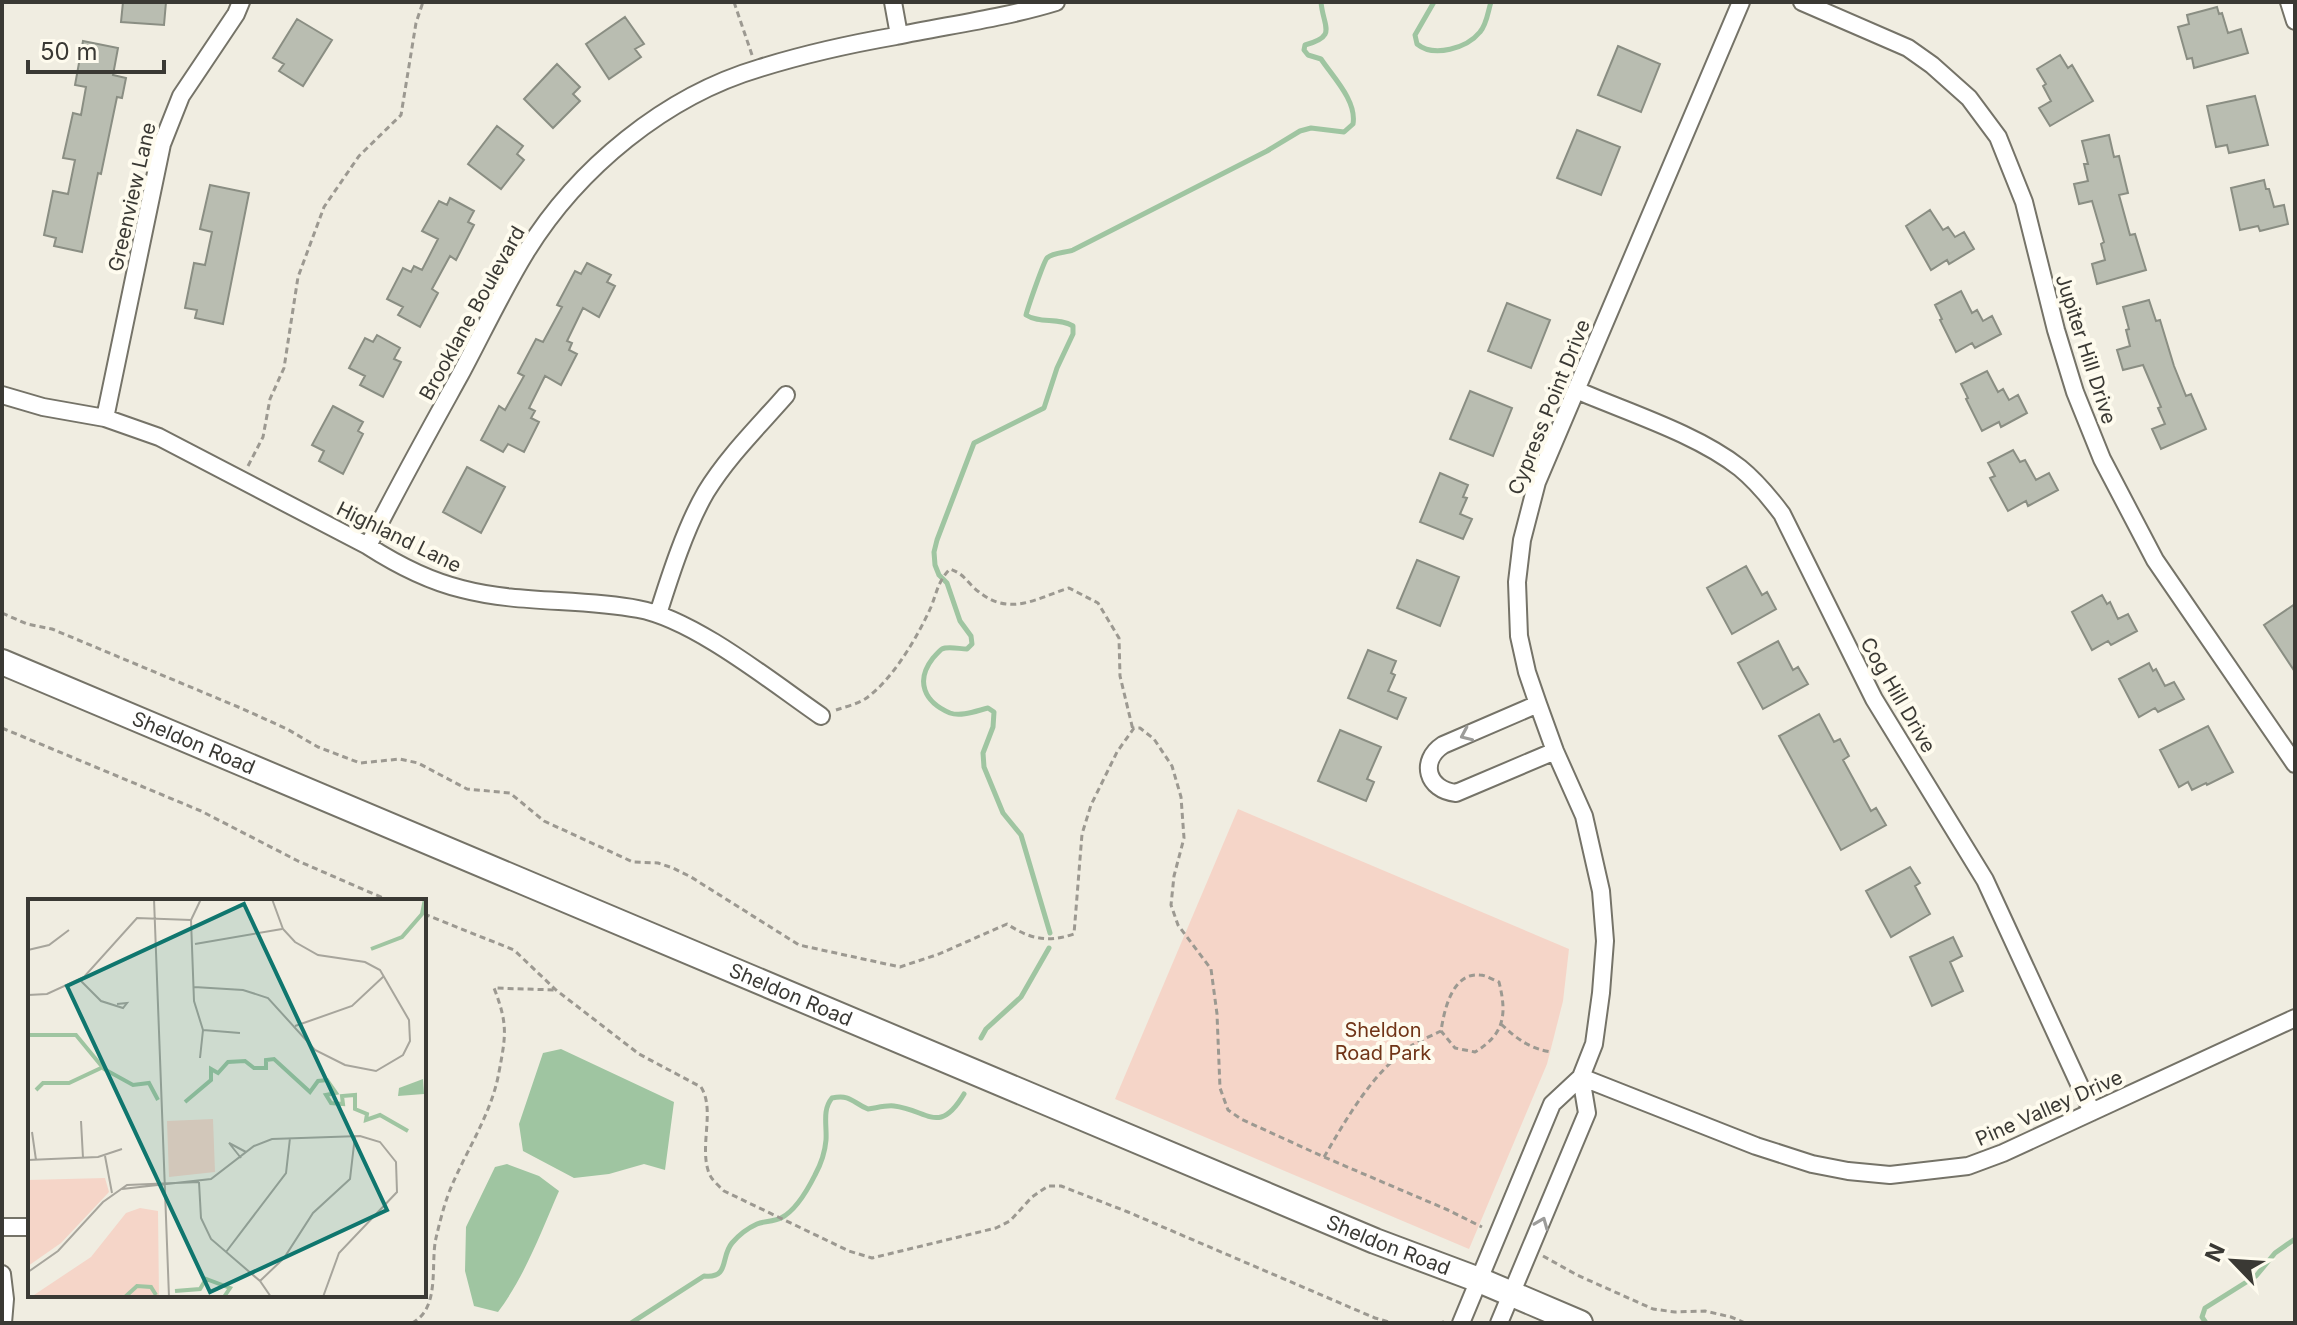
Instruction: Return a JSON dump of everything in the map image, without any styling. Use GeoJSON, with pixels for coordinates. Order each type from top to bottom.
{"type":"FeatureCollection","features":[{"type":"Feature","properties":{"kind":"main road","name":"Sheldon Road"},"geometry":{"type":"LineString","coordinates":[[2,662],[1375,1241],[1479,1280],[1580,1323]]}},
{"type":"Feature","properties":{"kind":"street","name":"Greenview Lane"},"geometry":{"type":"LineString","coordinates":[[105,418],[162,144],[181,96],[241,2]]}},
{"type":"Feature","properties":{"kind":"street"},"geometry":{"type":"LineString","coordinates":[[893,2],[899,35]]}},
{"type":"Feature","properties":{"kind":"street","name":"Brooklane Boulevard"},"geometry":{"type":"LineString","coordinates":[[368,546],[526,251],[560,204],[599,164],[649,122],[699,93],[757,69],[835,48],[1056,2]]}},
{"type":"Feature","properties":{"kind":"street","name":"Cypress Point Drive"},"geometry":{"type":"LineString","coordinates":[[1461,1323],[1552,1104],[1581,1077],[1594,1044],[1601,993],[1605,941],[1601,891],[1584,816],[1538,704],[1519,636],[1517,582],[1522,540],[1537,482],[1741,2]]}},
{"type":"Feature","properties":{"kind":"street","name":"Jupiter Hill Drive"},"geometry":{"type":"LineString","coordinates":[[1802,2],[1908,48],[1969,98],[1998,137],[2024,202],[2075,392],[2102,459],[2155,560],[2295,764]]}},
{"type":"Feature","properties":{"kind":"street"},"geometry":{"type":"LineString","coordinates":[[2289,2],[2295,21]]}},
{"type":"Feature","properties":{"kind":"street","name":"Cog Hill Drive"},"geometry":{"type":"LineString","coordinates":[[1576,390],[1701,443],[1721,455],[1742,469],[1782,514],[1874,699],[1985,880],[2092,1112]]}},
{"type":"Feature","properties":{"kind":"street","name":"Highland Lane"},"geometry":{"type":"LineString","coordinates":[[2,395],[43,407],[105,418],[159,437],[386,557],[459,589],[638,609],[658,614],[723,650],[821,716]]}},
{"type":"Feature","properties":{"kind":"street"},"geometry":{"type":"LineString","coordinates":[[658,614],[706,493],[733,455],[786,395]]}},
{"type":"Feature","properties":{"kind":"street"},"geometry":{"type":"LineString","coordinates":[[1538,704],[1436,749],[1429,767],[1430,777],[1436,786],[1456,793],[1555,751]]}},
{"type":"Feature","properties":{"kind":"street","name":"Pine Valley Drive"},"geometry":{"type":"LineString","coordinates":[[1581,1077],[1756,1146],[1812,1164],[1890,1175],[1968,1166],[2003,1153],[2295,1018]]}},
{"type":"Feature","properties":{"kind":"street","name":"Cypress Point Drive"},"geometry":{"type":"LineString","coordinates":[[1499,1323],[1587,1113],[1581,1077]]}},
{"type":"Feature","properties":{"kind":"street"},"geometry":{"type":"LineString","coordinates":[[2,1227],[28,1227]]}},
{"type":"Feature","properties":{"kind":"street"},"geometry":{"type":"LineString","coordinates":[[2,1274],[5,1299],[3,1323]]}},
{"type":"Feature","properties":{"kind":"path"},"geometry":{"type":"LineString","coordinates":[[241,480],[263,437],[270,399],[284,368],[298,277],[324,207],[359,156],[401,115],[416,23],[423,2]]}},
{"type":"Feature","properties":{"kind":"path"},"geometry":{"type":"LineString","coordinates":[[734,2],[757,69]]}},
{"type":"Feature","properties":{"kind":"path"},"geometry":{"type":"LineString","coordinates":[[821,716],[865,699],[890,676],[931,607],[940,579],[950,569],[961,573],[978,592],[994,602],[1019,606],[1069,588],[1098,603],[1119,638],[1120,676],[1133,730]]}},
{"type":"Feature","properties":{"kind":"path"},"geometry":{"type":"LineString","coordinates":[[2,613],[27,624],[52,629],[243,709],[318,747],[360,763],[400,759],[418,763],[467,789],[510,793],[544,821],[633,862],[658,863],[673,868],[799,945],[900,967],[939,954],[1007,924],[1027,937],[1058,939],[1074,934],[1082,834],[1091,805],[1117,752],[1133,730],[1140,728],[1154,739],[1172,766],[1181,797],[1184,838],[1174,876],[1171,905],[1178,925],[1211,969],[1217,1014],[1220,1088],[1228,1110],[1324,1157],[1351,1111],[1386,1067],[1410,1047],[1441,1031],[1449,997],[1462,980],[1478,974],[1499,982],[1504,1004],[1501,1024],[1490,1043],[1475,1052],[1455,1048],[1441,1031]]}},
{"type":"Feature","properties":{"kind":"path"},"geometry":{"type":"LineString","coordinates":[[2,728],[201,811],[298,861],[385,899]]}},
{"type":"Feature","properties":{"kind":"path"},"geometry":{"type":"LineString","coordinates":[[426,915],[514,950],[556,990],[639,1054],[701,1087],[708,1105],[705,1135],[708,1172],[724,1191],[849,1251],[872,1258],[996,1228],[1010,1221],[1032,1197],[1048,1186],[1061,1186],[1393,1323]]}},
{"type":"Feature","properties":{"kind":"path"},"geometry":{"type":"LineString","coordinates":[[412,1323],[419,1319],[432,1293],[435,1241],[451,1187],[479,1130],[498,1076],[506,1026],[494,988],[556,990]]}},
{"type":"Feature","properties":{"kind":"path"},"geometry":{"type":"LineString","coordinates":[[1501,1024],[1517,1039],[1536,1050],[1552,1052]]}},
{"type":"Feature","properties":{"kind":"path"},"geometry":{"type":"LineString","coordinates":[[1432,1323],[1447,1323]]}},
{"type":"Feature","properties":{"kind":"green space","name":"Sheldon Road Park"},"geometry":{"type":"Polygon","coordinates":[[[1238,809],[1569,949],[1563,1001],[1547,1064],[1469,1249],[1115,1099],[1238,809]]]}},
{"type":"Feature","properties":{"kind":"shaded area"},"geometry":{"type":"Polygon","coordinates":[[[561,1049],[674,1102],[665,1170],[644,1164],[609,1174],[574,1178],[523,1151],[519,1124],[543,1053],[561,1049]]]}},
{"type":"Feature","properties":{"kind":"shaded area"},"geometry":{"type":"Polygon","coordinates":[[[507,1164],[539,1176],[559,1191],[524,1269],[498,1312],[474,1306],[465,1271],[466,1227],[495,1167],[507,1164]]]}},
{"type":"Feature","properties":{"kind":"building"},"geometry":{"type":"Polygon","coordinates":[[[123,2],[166,2],[164,25],[121,22],[123,2]]]}},
{"type":"Feature","properties":{"kind":"building"},"geometry":{"type":"Polygon","coordinates":[[[2217,7],[2228,33],[2241,29],[2248,53],[2194,68],[2192,58],[2187,59],[2178,27],[2189,24],[2187,15],[2217,7]]]}},
{"type":"Feature","properties":{"kind":"building"},"geometry":{"type":"Polygon","coordinates":[[[625,17],[644,44],[635,49],[641,57],[609,79],[586,44],[625,17]]]}},
{"type":"Feature","properties":{"kind":"building"},"geometry":{"type":"Polygon","coordinates":[[[297,19],[332,40],[303,86],[279,71],[284,64],[273,58],[297,19]]]}},
{"type":"Feature","properties":{"kind":"building"},"geometry":{"type":"Polygon","coordinates":[[[83,41],[118,48],[113,75],[126,78],[122,98],[117,97],[82,252],[54,246],[56,238],[44,235],[53,191],[68,194],[75,160],[63,158],[73,113],[81,115],[86,87],[75,85],[83,41]]]}},
{"type":"Feature","properties":{"kind":"building"},"geometry":{"type":"Polygon","coordinates":[[[1618,46],[1660,64],[1641,112],[1598,95],[1618,46]]]}},
{"type":"Feature","properties":{"kind":"building"},"geometry":{"type":"Polygon","coordinates":[[[2060,55],[2068,68],[2072,65],[2093,101],[2050,126],[2039,108],[2051,101],[2037,69],[2060,55]]]}},
{"type":"Feature","properties":{"kind":"building"},"geometry":{"type":"Polygon","coordinates":[[[557,64],[580,87],[573,94],[580,101],[553,128],[524,99],[557,64]]]}},
{"type":"Feature","properties":{"kind":"building"},"geometry":{"type":"Polygon","coordinates":[[[2255,96],[2268,145],[2229,153],[2227,145],[2216,147],[2207,106],[2255,96]]]}},
{"type":"Feature","properties":{"kind":"building"},"geometry":{"type":"Polygon","coordinates":[[[497,126],[523,146],[517,154],[524,160],[501,189],[468,164],[497,126]]]}},
{"type":"Feature","properties":{"kind":"building"},"geometry":{"type":"Polygon","coordinates":[[[1577,130],[1620,147],[1601,195],[1557,178],[1577,130]]]}},
{"type":"Feature","properties":{"kind":"building"},"geometry":{"type":"Polygon","coordinates":[[[2109,135],[2114,157],[2119,156],[2128,193],[2119,195],[2130,235],[2135,234],[2146,270],[2097,284],[2092,264],[2105,260],[2101,244],[2104,242],[2092,201],[2079,204],[2074,184],[2088,181],[2084,164],[2088,164],[2082,141],[2109,135]]]}},
{"type":"Feature","properties":{"kind":"building"},"geometry":{"type":"Polygon","coordinates":[[[2264,180],[2274,207],[2284,205],[2288,224],[2260,231],[2258,226],[2240,230],[2231,188],[2264,180]]]}},
{"type":"Feature","properties":{"kind":"building"},"geometry":{"type":"Polygon","coordinates":[[[210,185],[249,193],[223,324],[195,318],[197,310],[185,308],[194,263],[205,265],[212,232],[200,229],[210,185]]]}},
{"type":"Feature","properties":{"kind":"building"},"geometry":{"type":"Polygon","coordinates":[[[450,198],[474,211],[468,222],[474,225],[456,260],[450,256],[432,289],[438,293],[420,327],[398,315],[403,307],[387,299],[403,268],[411,272],[414,266],[422,270],[438,239],[422,231],[439,201],[447,205],[450,198]]]}},
{"type":"Feature","properties":{"kind":"building"},"geometry":{"type":"Polygon","coordinates":[[[1930,210],[1943,230],[1948,227],[1955,237],[1964,232],[1974,249],[1949,264],[1947,260],[1931,270],[1906,226],[1930,210]]]}},
{"type":"Feature","properties":{"kind":"building"},"geometry":{"type":"Polygon","coordinates":[[[587,263],[611,275],[607,282],[615,286],[599,317],[583,308],[567,341],[572,343],[569,350],[577,354],[561,385],[545,376],[529,408],[535,411],[531,418],[539,422],[524,452],[508,444],[503,452],[481,440],[499,406],[505,410],[524,376],[518,373],[536,339],[543,342],[562,307],[557,305],[575,271],[581,274],[587,263]]]}},
{"type":"Feature","properties":{"kind":"building"},"geometry":{"type":"Polygon","coordinates":[[[1961,291],[1972,313],[1977,310],[1983,321],[1992,316],[2001,334],[1975,348],[1972,343],[1956,352],[1935,305],[1961,291]]]}},
{"type":"Feature","properties":{"kind":"building"},"geometry":{"type":"Polygon","coordinates":[[[2149,300],[2156,321],[2160,320],[2186,396],[2191,394],[2206,429],[2161,449],[2152,429],[2165,424],[2143,365],[2123,370],[2117,350],[2130,346],[2123,307],[2149,300]]]}},
{"type":"Feature","properties":{"kind":"building"},"geometry":{"type":"Polygon","coordinates":[[[1507,303],[1550,320],[1531,368],[1488,351],[1507,303]]]}},
{"type":"Feature","properties":{"kind":"building"},"geometry":{"type":"Polygon","coordinates":[[[377,335],[400,348],[394,359],[401,362],[383,397],[360,385],[365,376],[349,368],[365,338],[373,342],[377,335]]]}},
{"type":"Feature","properties":{"kind":"building"},"geometry":{"type":"Polygon","coordinates":[[[1987,371],[1998,392],[2003,389],[2009,400],[2018,395],[2027,413],[2001,427],[1999,422],[1982,431],[1961,384],[1987,371]]]}},
{"type":"Feature","properties":{"kind":"building"},"geometry":{"type":"Polygon","coordinates":[[[1470,391],[1512,408],[1493,456],[1450,439],[1470,391]]]}},
{"type":"Feature","properties":{"kind":"building"},"geometry":{"type":"Polygon","coordinates":[[[333,406],[363,422],[358,431],[363,434],[343,474],[319,461],[324,451],[312,445],[333,406]]]}},
{"type":"Feature","properties":{"kind":"building"},"geometry":{"type":"Polygon","coordinates":[[[2013,450],[2020,462],[2025,460],[2036,480],[2049,473],[2058,490],[2028,506],[2026,501],[2008,511],[1990,478],[1995,476],[1988,463],[2013,450]]]}},
{"type":"Feature","properties":{"kind":"building"},"geometry":{"type":"Polygon","coordinates":[[[467,467],[505,487],[481,533],[443,512],[467,467]]]}},
{"type":"Feature","properties":{"kind":"building"},"geometry":{"type":"Polygon","coordinates":[[[1440,473],[1468,485],[1463,497],[1467,498],[1460,514],[1472,519],[1463,539],[1420,522],[1440,473]]]}},
{"type":"Feature","properties":{"kind":"building"},"geometry":{"type":"Polygon","coordinates":[[[1417,560],[1459,577],[1440,626],[1397,608],[1417,560]]]}},
{"type":"Feature","properties":{"kind":"building"},"geometry":{"type":"Polygon","coordinates":[[[1746,566],[1762,595],[1767,592],[1776,609],[1732,634],[1707,588],[1746,566]]]}},
{"type":"Feature","properties":{"kind":"building"},"geometry":{"type":"Polygon","coordinates":[[[2102,595],[2107,604],[2110,602],[2118,619],[2128,614],[2137,631],[2111,645],[2108,641],[2092,650],[2072,612],[2102,595]]]}},
{"type":"Feature","properties":{"kind":"building"},"geometry":{"type":"Polygon","coordinates":[[[2295,604],[2295,672],[2264,625],[2295,604]]]}},
{"type":"Feature","properties":{"kind":"building"},"geometry":{"type":"Polygon","coordinates":[[[1778,641],[1793,670],[1798,667],[1808,684],[1763,709],[1738,663],[1778,641]]]}},
{"type":"Feature","properties":{"kind":"building"},"geometry":{"type":"Polygon","coordinates":[[[1368,650],[1396,661],[1391,673],[1395,675],[1388,691],[1406,698],[1397,719],[1348,698],[1368,650]]]}},
{"type":"Feature","properties":{"kind":"building"},"geometry":{"type":"Polygon","coordinates":[[[2149,663],[2165,686],[2174,682],[2184,699],[2158,712],[2155,708],[2139,717],[2119,679],[2149,663]]]}},
{"type":"Feature","properties":{"kind":"building"},"geometry":{"type":"Polygon","coordinates":[[[1819,714],[1834,742],[1840,739],[1849,756],[1843,760],[1871,811],[1876,808],[1886,825],[1841,850],[1779,736],[1819,714]]]}},
{"type":"Feature","properties":{"kind":"building"},"geometry":{"type":"Polygon","coordinates":[[[2208,726],[2233,772],[2192,790],[2188,782],[2179,787],[2160,750],[2208,726]]]}},
{"type":"Feature","properties":{"kind":"building"},"geometry":{"type":"Polygon","coordinates":[[[1340,730],[1381,747],[1367,779],[1374,782],[1366,801],[1318,781],[1340,730]]]}},
{"type":"Feature","properties":{"kind":"building"},"geometry":{"type":"Polygon","coordinates":[[[1910,867],[1920,883],[1915,886],[1930,914],[1891,937],[1866,891],[1910,867]]]}},
{"type":"Feature","properties":{"kind":"building"},"geometry":{"type":"Polygon","coordinates":[[[1953,937],[1962,956],[1950,962],[1963,991],[1932,1006],[1910,957],[1953,937]]]}},
{"type":"Feature","properties":{"kind":"waterway"},"geometry":{"type":"LineString","coordinates":[[1050,933],[1021,835],[1003,813],[984,767],[983,753],[993,727],[994,712],[988,708],[964,714],[950,713],[934,703],[925,690],[927,667],[942,649],[967,649],[972,644],[947,583],[935,565],[937,540],[974,443],[1044,408],[1057,368],[1073,334],[1073,326],[1067,323],[1026,315],[1047,258],[1073,250],[1300,131],[1311,128],[1344,132],[1353,124],[1351,107],[1343,90],[1321,59],[1308,55],[1304,50],[1305,45],[1325,34],[1321,2]]}},
{"type":"Feature","properties":{"kind":"waterway"},"geometry":{"type":"LineString","coordinates":[[1434,2],[1415,35],[1417,44],[1441,51],[1459,47],[1474,38],[1484,25],[1491,2]]}},
{"type":"Feature","properties":{"kind":"waterway"},"geometry":{"type":"LineString","coordinates":[[981,1038],[986,1029],[1021,997],[1049,948]]}},
{"type":"Feature","properties":{"kind":"waterway"},"geometry":{"type":"LineString","coordinates":[[631,1323],[704,1276],[718,1274],[728,1249],[740,1235],[757,1224],[781,1218],[796,1205],[819,1167],[826,1140],[826,1113],[832,1098],[848,1098],[868,1109],[894,1106],[940,1117],[955,1107],[964,1094]]}},
{"type":"Feature","properties":{"kind":"waterway"},"geometry":{"type":"LineString","coordinates":[[2206,1323],[2202,1317],[2205,1308],[2256,1276],[2275,1253],[2295,1239]]}}]}
